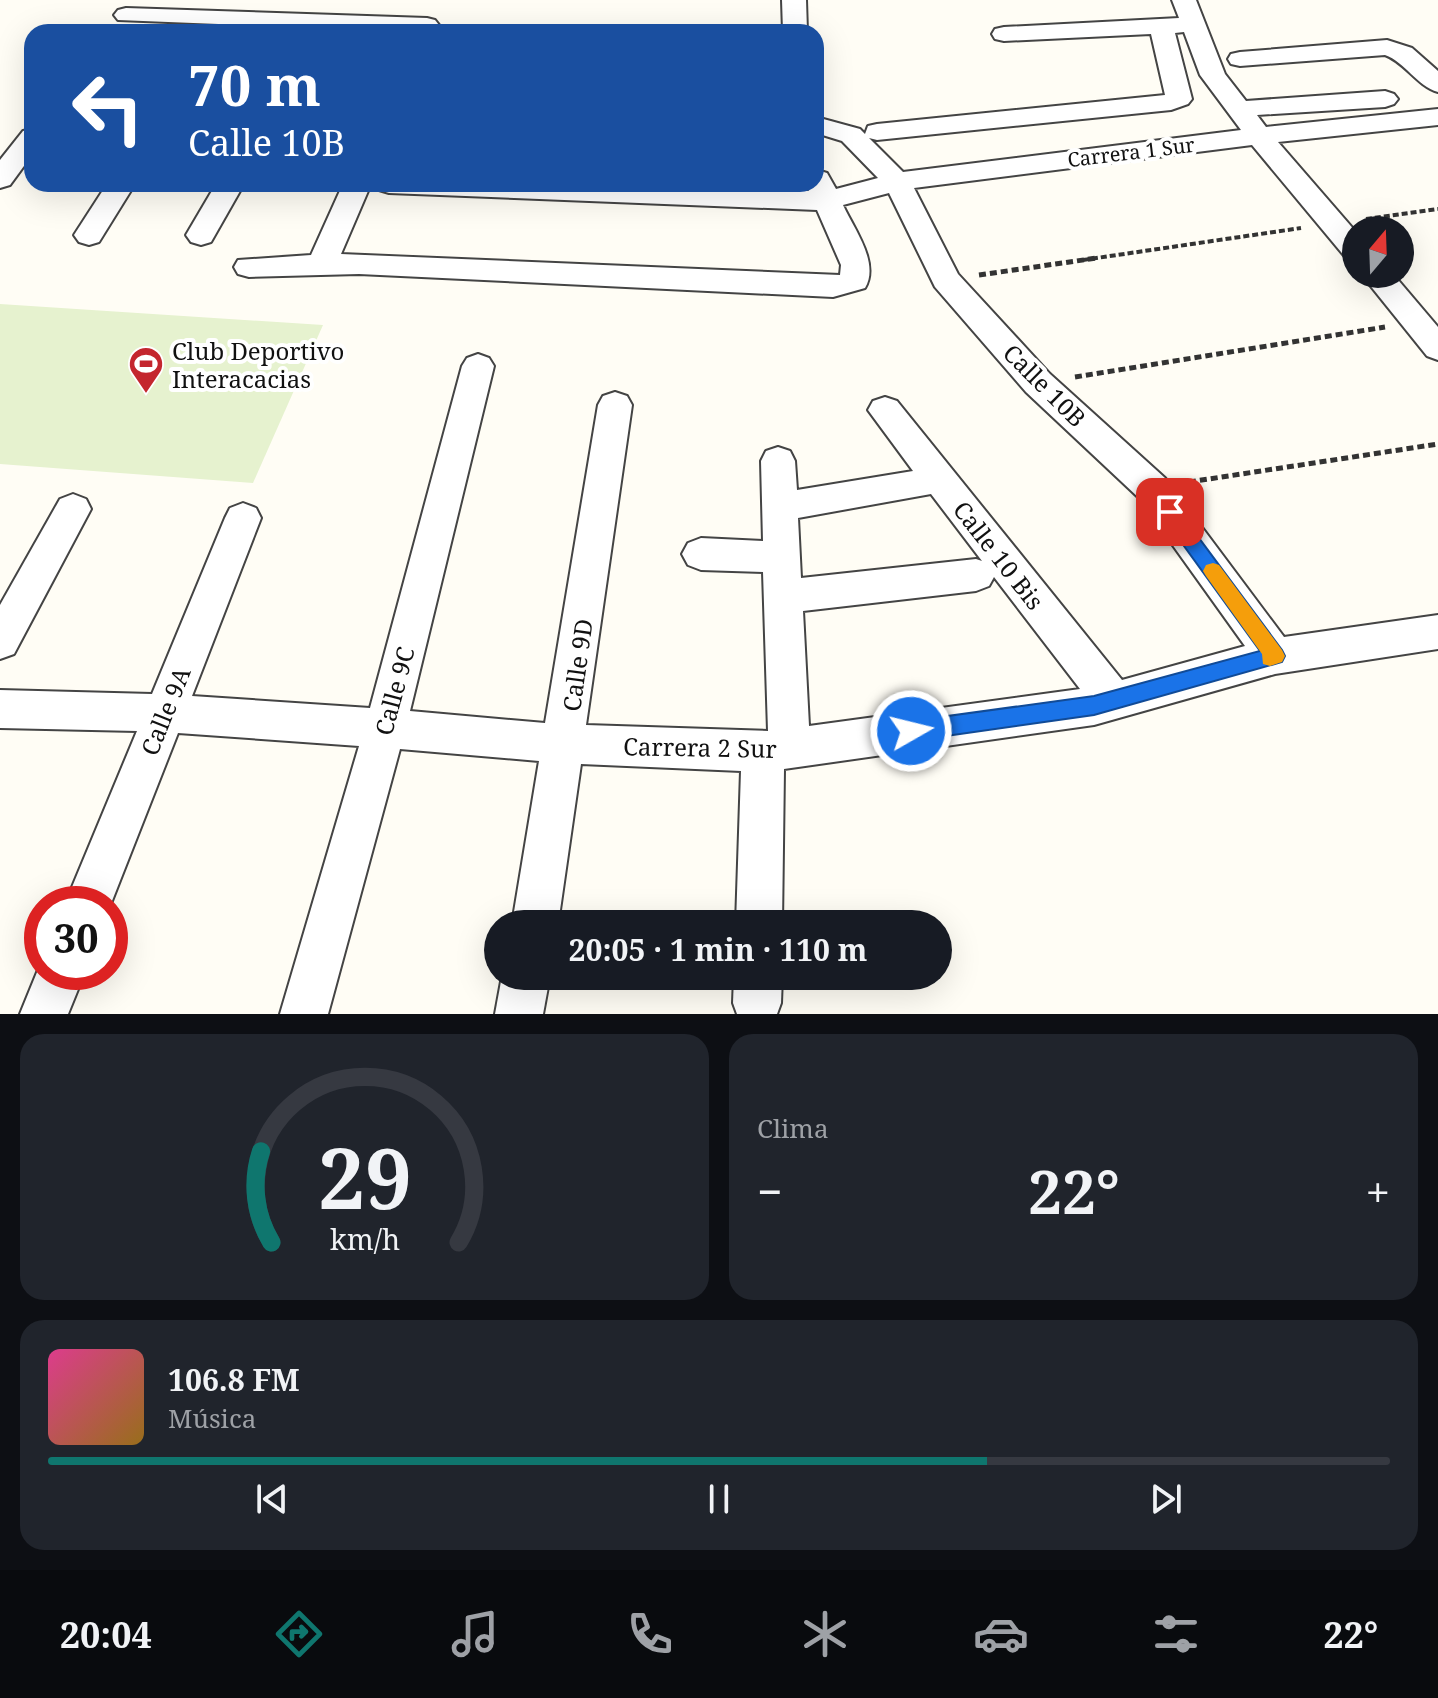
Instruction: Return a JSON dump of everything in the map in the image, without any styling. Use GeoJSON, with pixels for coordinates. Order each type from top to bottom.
{"type":"FeatureCollection","features":[{"type":"Feature","properties":{"kind":"street"},"geometry":{"type":"LineString","coordinates":[[428,24],[439,0]]}},
{"type":"Feature","properties":{"kind":"street"},"geometry":{"type":"LineString","coordinates":[[794,0],[795,24]]}},
{"type":"Feature","properties":{"kind":"street"},"geometry":{"type":"LineString","coordinates":[[1004,34],[1161,26],[1189,12],[1213,75],[1259,136],[1342,235]]}},
{"type":"Feature","properties":{"kind":"street"},"geometry":{"type":"LineString","coordinates":[[125,16],[310,24]]}},
{"type":"Feature","properties":{"kind":"street"},"geometry":{"type":"LineString","coordinates":[[877,132],[1162,105],[1179,99],[1161,26]]}},
{"type":"Feature","properties":{"kind":"street"},"geometry":{"type":"LineString","coordinates":[[1240,59],[1387,47],[1403,53],[1438,84]]}},
{"type":"Feature","properties":{"kind":"street"},"geometry":{"type":"LineString","coordinates":[[1238,109],[1438,95]]}},
{"type":"Feature","properties":{"kind":"street","name":"Carrera 1 Sur"},"geometry":{"type":"LineString","coordinates":[[824,189],[1438,117]]}},
{"type":"Feature","properties":{"kind":"street","name":"Calle 10B"},"geometry":{"type":"LineString","coordinates":[[824,127],[851,135],[897,182],[946,280],[1038,383],[1152,488],[1275,656]]}},
{"type":"Feature","properties":{"kind":"street"},"geometry":{"type":"LineString","coordinates":[[0,179],[24,148]]}},
{"type":"Feature","properties":{"kind":"street"},"geometry":{"type":"LineString","coordinates":[[89,235],[116,192]]}},
{"type":"Feature","properties":{"kind":"street"},"geometry":{"type":"LineString","coordinates":[[201,235],[225,192]]}},
{"type":"Feature","properties":{"kind":"street"},"geometry":{"type":"LineString","coordinates":[[322,265],[354,192]]}},
{"type":"Feature","properties":{"kind":"street"},"geometry":{"type":"LineString","coordinates":[[249,267],[359,264],[833,287],[854,281],[856,265],[822,192]]}},
{"type":"Feature","properties":{"kind":"street"},"geometry":{"type":"LineString","coordinates":[[1388,288],[1438,348]]}},
{"type":"Feature","properties":{"kind":"street","name":"Calle 9C"},"geometry":{"type":"LineString","coordinates":[[304,1014],[385,728],[478,366]]}},
{"type":"Feature","properties":{"kind":"street","name":"Calle 9D"},"geometry":{"type":"LineString","coordinates":[[537,910],[615,405]]}},
{"type":"Feature","properties":{"kind":"street","name":"Calle 10 Bis"},"geometry":{"type":"LineString","coordinates":[[885,410],[1113,700]]}},
{"type":"Feature","properties":{"kind":"street"},"geometry":{"type":"LineString","coordinates":[[760,910],[776,750],[783,597],[778,461]]}},
{"type":"Feature","properties":{"kind":"street"},"geometry":{"type":"LineString","coordinates":[[779,507],[919,484]]}},
{"type":"Feature","properties":{"kind":"street"},"geometry":{"type":"LineString","coordinates":[[0,642],[73,509]]}},
{"type":"Feature","properties":{"kind":"street","name":"Calle 9A"},"geometry":{"type":"LineString","coordinates":[[95,886],[243,518]]}},
{"type":"Feature","properties":{"kind":"street"},"geometry":{"type":"LineString","coordinates":[[701,554],[782,557]]}},
{"type":"Feature","properties":{"kind":"street"},"geometry":{"type":"LineString","coordinates":[[783,597],[976,575]]}},
{"type":"Feature","properties":{"kind":"street","name":"Carrera 2 Sur"},"geometry":{"type":"LineString","coordinates":[[0,709],[164,713],[565,744],[776,750],[1094,706],[1275,656],[1438,632]]}},
{"type":"Feature","properties":{"kind":"street"},"geometry":{"type":"LineString","coordinates":[[44,1014],[54,990]]}},
{"type":"Feature","properties":{"kind":"street"},"geometry":{"type":"LineString","coordinates":[[519,1014],[523,990]]}},
{"type":"Feature","properties":{"kind":"path"},"geometry":{"type":"LineString","coordinates":[[946,280],[1438,209]]}},
{"type":"Feature","properties":{"kind":"path"},"geometry":{"type":"LineString","coordinates":[[1038,383],[1416,322]]}},
{"type":"Feature","properties":{"kind":"path"},"geometry":{"type":"LineString","coordinates":[[1152,488],[1438,444]]}},
{"type":"Feature","properties":{"kind":"green space","name":"Club Deportivo Interacacias"},"geometry":{"type":"Polygon","coordinates":[[[0,304],[323,325],[253,483],[0,464],[0,304]]]}},
{"type":"Feature","properties":{"kind":"slow traffic"},"geometry":{"type":"LineString","coordinates":[[1213,571],[1275,656],[1270,657]]}},
{"type":"Feature","properties":{"kind":"place","name":"Club Deportivo Interacacias"},"geometry":{"type":"Point","coordinates":[146,395]}},
{"type":"Feature","properties":{"kind":"route"},"geometry":{"type":"LineString","coordinates":[[911,731],[1094,706],[1275,656],[1170,512]]}}]}
